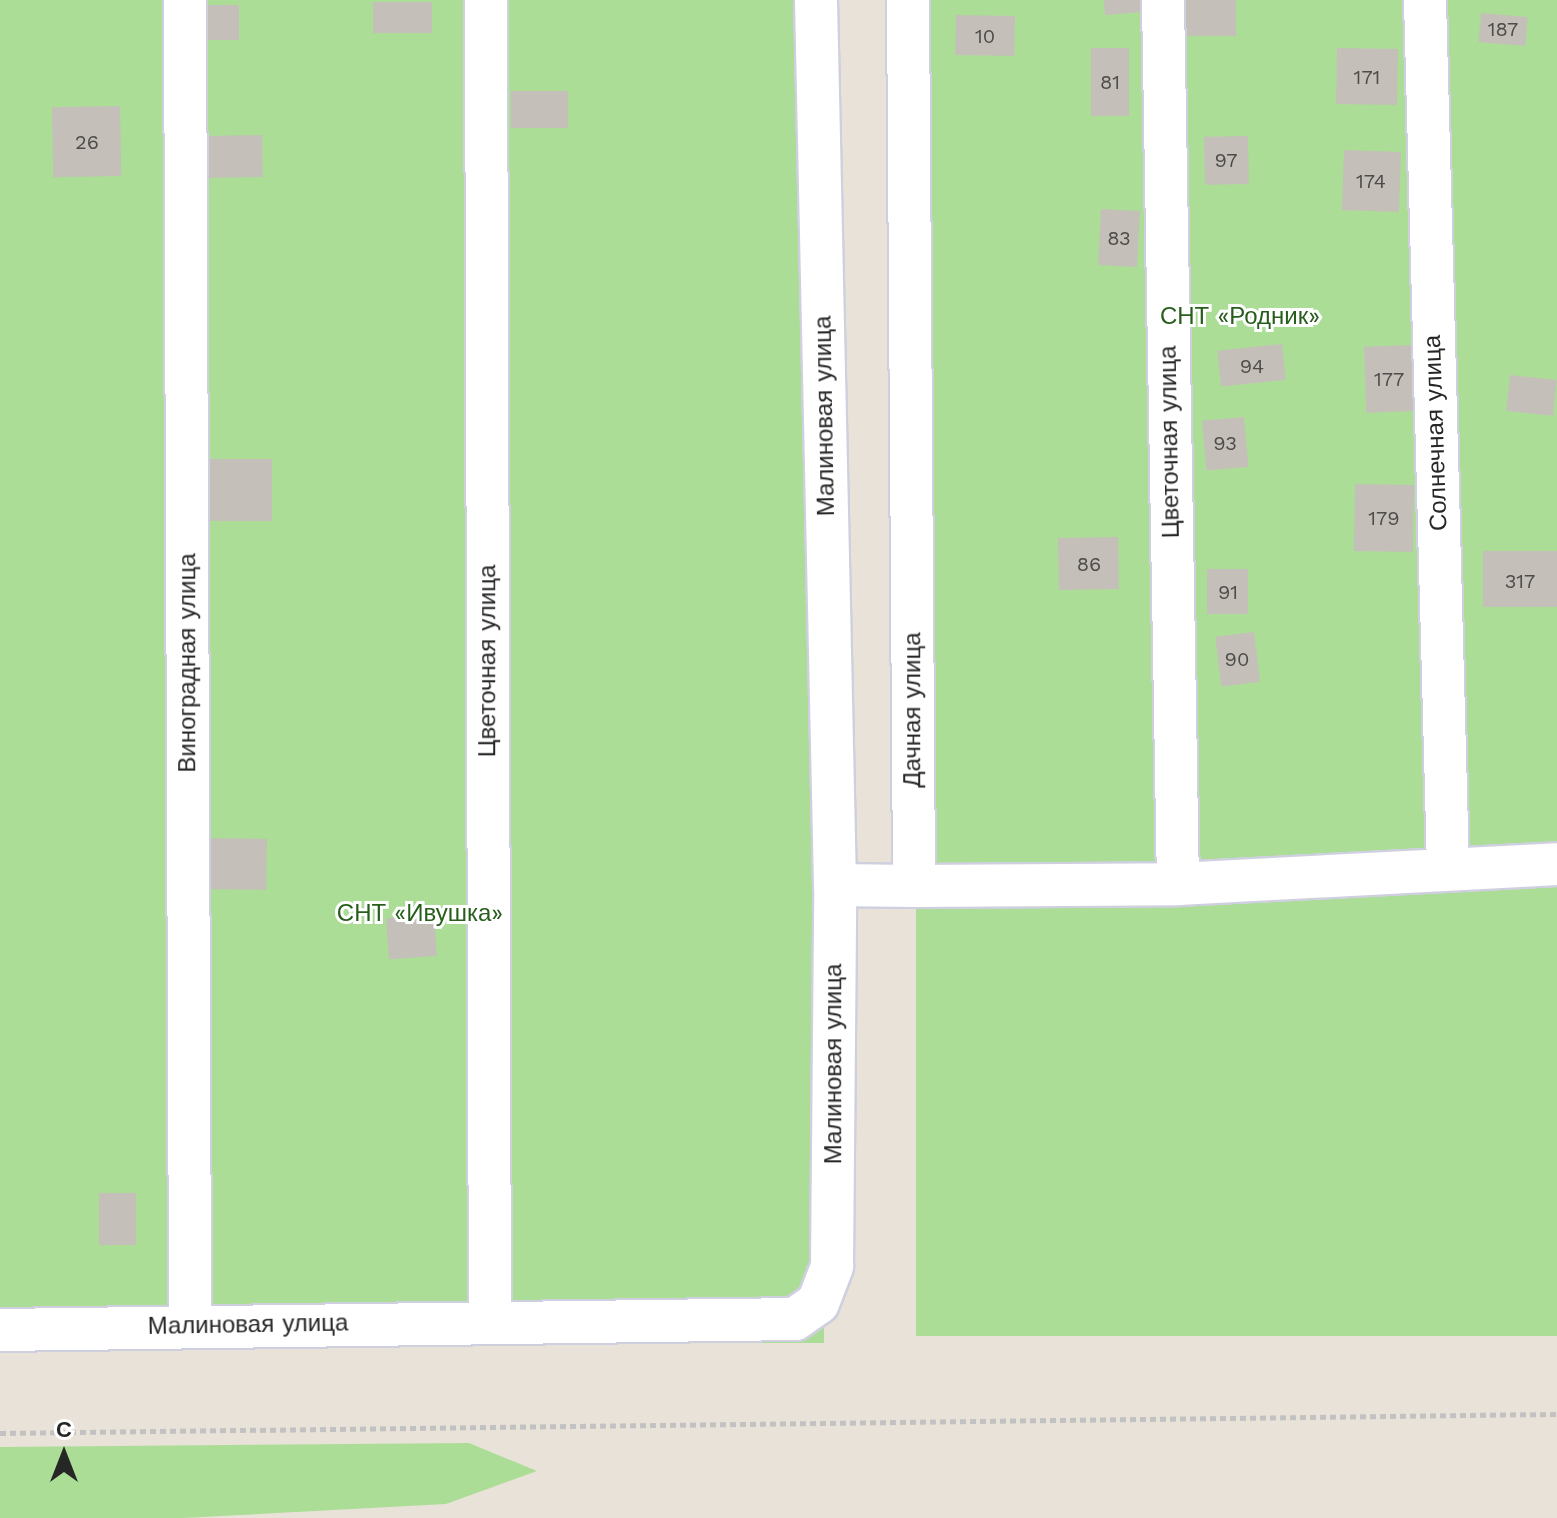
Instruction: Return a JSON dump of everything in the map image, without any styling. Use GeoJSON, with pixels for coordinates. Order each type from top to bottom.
{"type":"FeatureCollection","features":[{"type":"Feature","properties":{"kind":"street","name":"Виноградная улица"},"geometry":{"type":"LineString","coordinates":[[185,0],[190,1327]]}},
{"type":"Feature","properties":{"kind":"street","name":"Цветочная улица"},"geometry":{"type":"LineString","coordinates":[[486,0],[490,1321]]}},
{"type":"Feature","properties":{"kind":"street","name":"Малиновая улица"},"geometry":{"type":"LineString","coordinates":[[0,1330],[795,1319],[818,1303],[832,1266],[835,885],[816,0]]}},
{"type":"Feature","properties":{"kind":"street","name":"Дачная улица"},"geometry":{"type":"LineString","coordinates":[[908,0],[914,886]]}},
{"type":"Feature","properties":{"kind":"street","name":"Цветочная улица"},"geometry":{"type":"LineString","coordinates":[[1163,0],[1178,884]]}},
{"type":"Feature","properties":{"kind":"street","name":"Солнечная улица"},"geometry":{"type":"LineString","coordinates":[[1425,0],[1448,865]]}},
{"type":"Feature","properties":{"kind":"street"},"geometry":{"type":"LineString","coordinates":[[835,885],[1178,884],[1448,865],[1557,864]]}},
{"type":"Feature","properties":{"kind":"path"},"geometry":{"type":"LineString","coordinates":[[0,1433],[1557,1414]]}},
{"type":"Feature","properties":{"kind":"green space","name":"СНТ «Ивушка»"},"geometry":{"type":"Polygon","coordinates":[[[0,0],[824,0],[824,1343],[0,1343],[0,0]]]}},
{"type":"Feature","properties":{"kind":"green space","name":"СНТ «Родник»"},"geometry":{"type":"Polygon","coordinates":[[[916,0],[1557,0],[1557,1336],[916,1336],[916,0]]]}},
{"type":"Feature","properties":{"kind":"green space"},"geometry":{"type":"Polygon","coordinates":[[[469,1443],[537,1471],[446,1504],[184,1518],[0,1518],[0,1447],[469,1443]]]}},
{"type":"Feature","properties":{"kind":"building"},"geometry":{"type":"Polygon","coordinates":[[[1104,0],[1143,0],[1144,12],[1105,15],[1104,0]]]}},
{"type":"Feature","properties":{"kind":"building"},"geometry":{"type":"Polygon","coordinates":[[[1186,0],[1236,0],[1236,36],[1186,36],[1186,0]]]}},
{"type":"Feature","properties":{"kind":"building"},"geometry":{"type":"Polygon","coordinates":[[[373,2],[432,2],[432,33],[373,33],[373,2]]]}},
{"type":"Feature","properties":{"kind":"building"},"geometry":{"type":"Polygon","coordinates":[[[198,5],[239,5],[239,40],[198,40],[198,5]]]}},
{"type":"Feature","properties":{"kind":"building"},"geometry":{"type":"Polygon","coordinates":[[[1481,13],[1528,17],[1525,46],[1478,42],[1481,13]]]}},
{"type":"Feature","properties":{"kind":"building"},"geometry":{"type":"Polygon","coordinates":[[[956,15],[1015,16],[1014,56],[955,55],[956,15]]]}},
{"type":"Feature","properties":{"kind":"building"},"geometry":{"type":"Polygon","coordinates":[[[1091,48],[1129,48],[1129,116],[1091,116],[1091,48]]]}},
{"type":"Feature","properties":{"kind":"building"},"geometry":{"type":"Polygon","coordinates":[[[1337,48],[1398,49],[1397,105],[1336,104],[1337,48]]]}},
{"type":"Feature","properties":{"kind":"building"},"geometry":{"type":"Polygon","coordinates":[[[511,91],[568,91],[568,128],[511,128],[511,91]]]}},
{"type":"Feature","properties":{"kind":"building"},"geometry":{"type":"Polygon","coordinates":[[[120,106],[121,176],[53,177],[52,107],[120,106]]]}},
{"type":"Feature","properties":{"kind":"building"},"geometry":{"type":"Polygon","coordinates":[[[262,135],[263,177],[206,178],[205,136],[262,135]]]}},
{"type":"Feature","properties":{"kind":"building"},"geometry":{"type":"Polygon","coordinates":[[[1248,136],[1249,184],[1205,185],[1204,137],[1248,136]]]}},
{"type":"Feature","properties":{"kind":"building"},"geometry":{"type":"Polygon","coordinates":[[[1344,150],[1401,152],[1399,212],[1342,210],[1344,150]]]}},
{"type":"Feature","properties":{"kind":"building"},"geometry":{"type":"Polygon","coordinates":[[[1101,209],[1140,211],[1137,267],[1098,265],[1101,209]]]}},
{"type":"Feature","properties":{"kind":"building"},"geometry":{"type":"Polygon","coordinates":[[[1282,344],[1286,380],[1221,387],[1217,351],[1282,344]]]}},
{"type":"Feature","properties":{"kind":"building"},"geometry":{"type":"Polygon","coordinates":[[[1413,345],[1415,411],[1366,413],[1364,347],[1413,345]]]}},
{"type":"Feature","properties":{"kind":"building"},"geometry":{"type":"Polygon","coordinates":[[[1510,375],[1557,380],[1553,416],[1506,411],[1510,375]]]}},
{"type":"Feature","properties":{"kind":"building"},"geometry":{"type":"Polygon","coordinates":[[[1244,417],[1248,467],[1207,470],[1202,421],[1244,417]]]}},
{"type":"Feature","properties":{"kind":"building"},"geometry":{"type":"Polygon","coordinates":[[[205,459],[272,459],[272,521],[205,521],[205,459]]]}},
{"type":"Feature","properties":{"kind":"building"},"geometry":{"type":"Polygon","coordinates":[[[1355,484],[1414,485],[1413,552],[1354,551],[1355,484]]]}},
{"type":"Feature","properties":{"kind":"building"},"geometry":{"type":"Polygon","coordinates":[[[1118,537],[1119,589],[1059,590],[1058,538],[1118,537]]]}},
{"type":"Feature","properties":{"kind":"building"},"geometry":{"type":"Polygon","coordinates":[[[1483,551],[1557,551],[1557,607],[1483,607],[1483,551]]]}},
{"type":"Feature","properties":{"kind":"building"},"geometry":{"type":"Polygon","coordinates":[[[1207,569],[1248,569],[1248,614],[1207,614],[1207,569]]]}},
{"type":"Feature","properties":{"kind":"building"},"geometry":{"type":"Polygon","coordinates":[[[1254,632],[1260,682],[1221,686],[1215,637],[1254,632]]]}},
{"type":"Feature","properties":{"kind":"building"},"geometry":{"type":"Polygon","coordinates":[[[207,838],[267,839],[266,890],[206,889],[207,838]]]}},
{"type":"Feature","properties":{"kind":"building"},"geometry":{"type":"Polygon","coordinates":[[[434,915],[437,956],[389,959],[386,918],[434,915]]]}},
{"type":"Feature","properties":{"kind":"building"},"geometry":{"type":"Polygon","coordinates":[[[99,1193],[136,1193],[136,1245],[99,1245],[99,1193]]]}}]}
